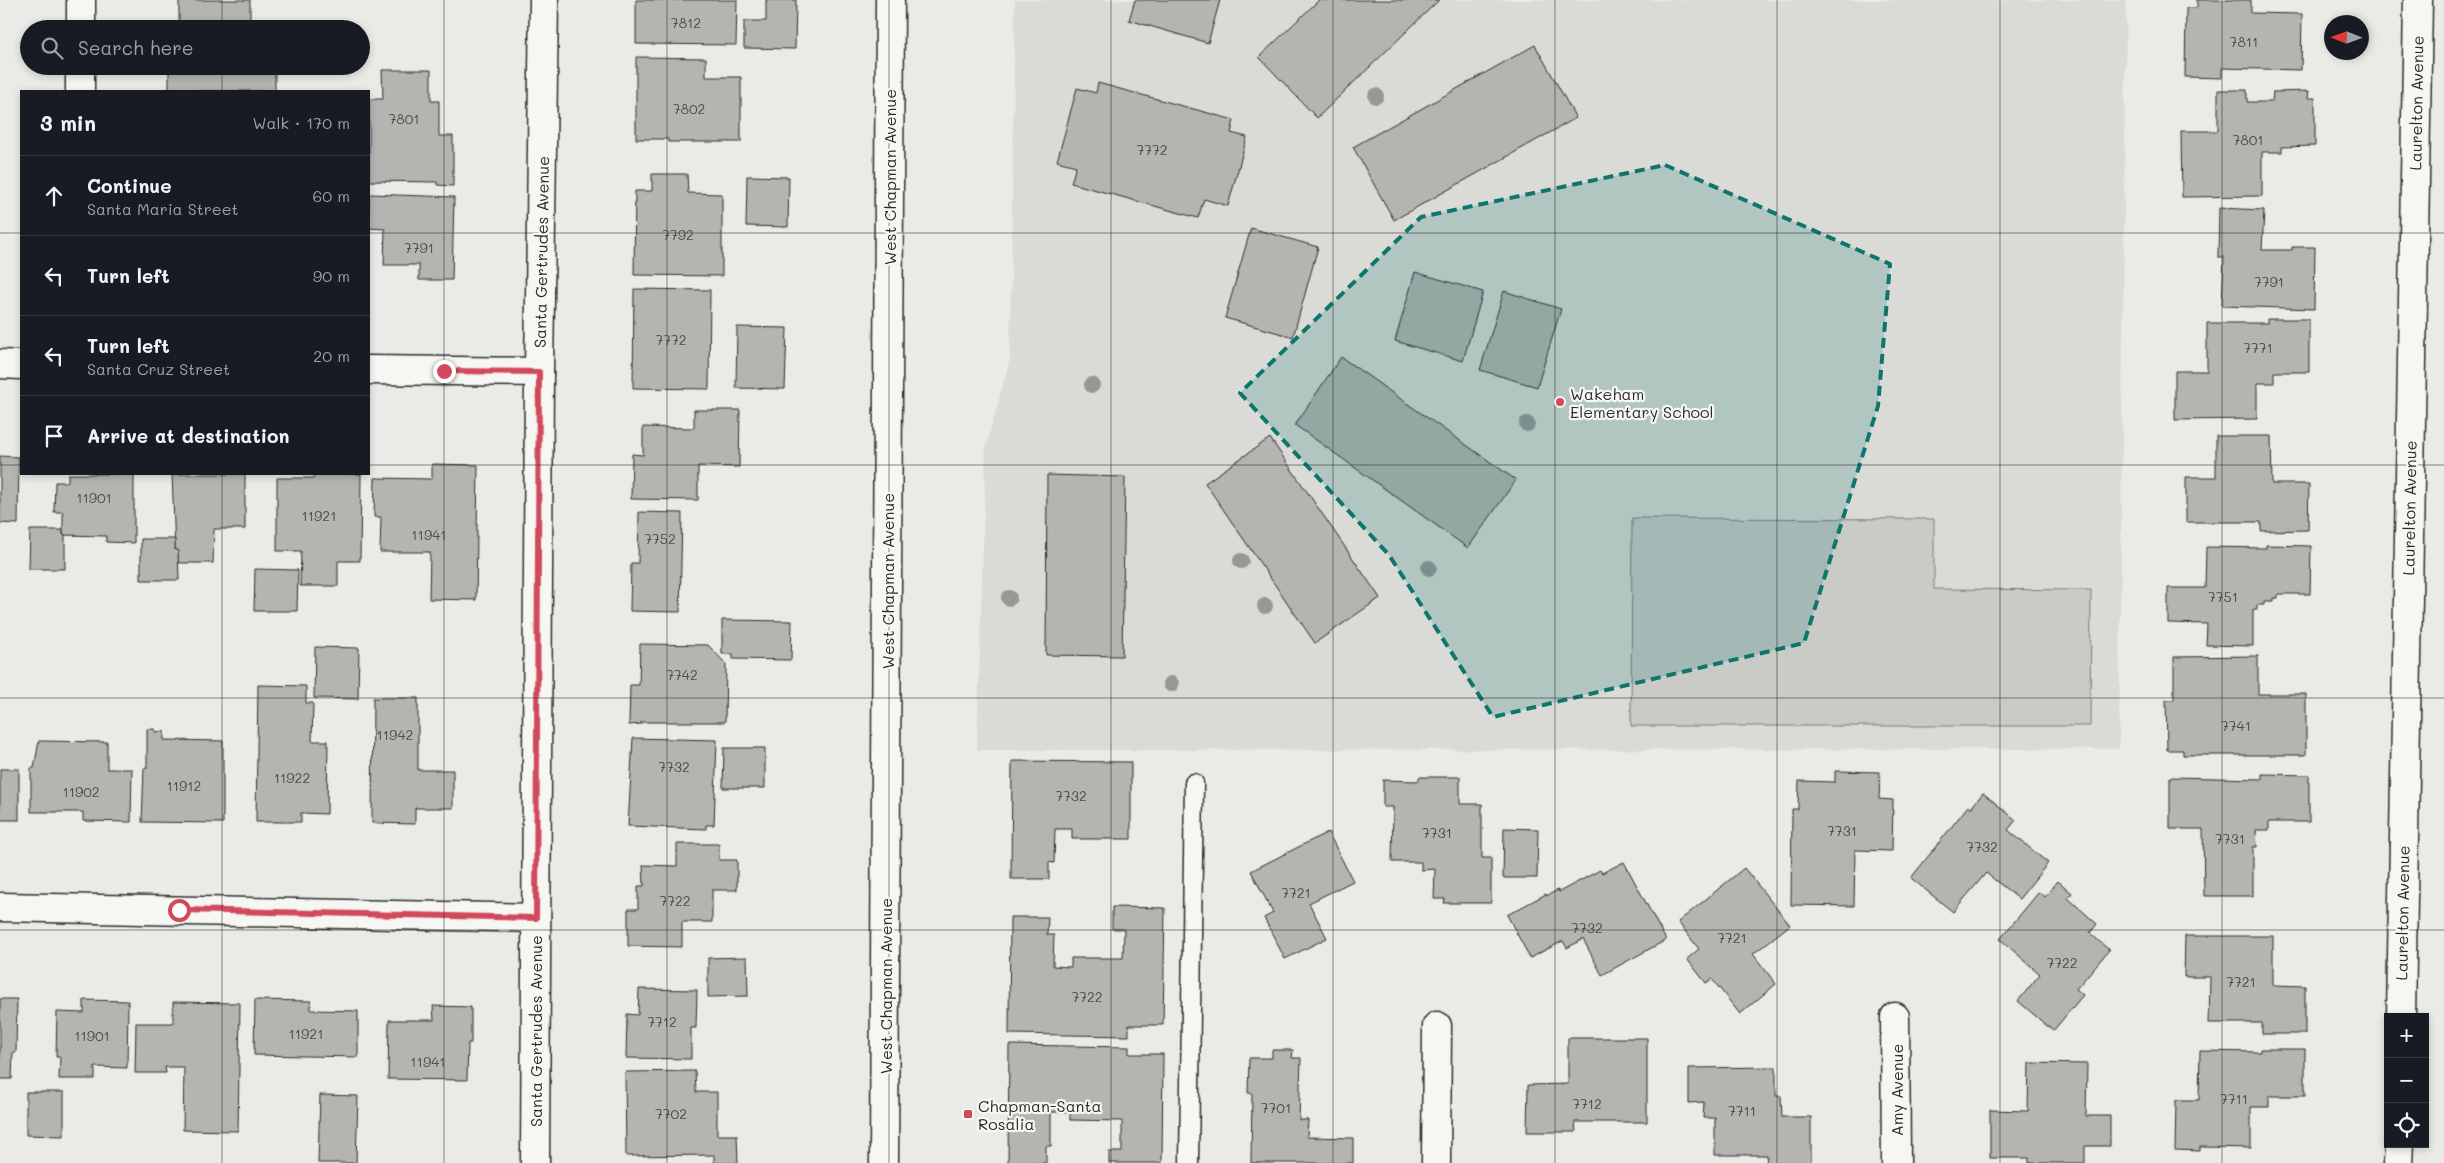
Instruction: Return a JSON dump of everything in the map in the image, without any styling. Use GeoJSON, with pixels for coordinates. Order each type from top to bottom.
{"type":"FeatureCollection","features":[{"type":"Feature","properties":{"kind":"street"},"geometry":{"type":"LineString","coordinates":[[81,0],[81,20]]}},
{"type":"Feature","properties":{"kind":"street","name":"Santa Gertrudes Avenue"},"geometry":{"type":"LineString","coordinates":[[535,1163],[539,372],[544,0]]}},
{"type":"Feature","properties":{"kind":"street","name":"West Chapman Avenue"},"geometry":{"type":"LineString","coordinates":[[884,1163],[890,0]]}},
{"type":"Feature","properties":{"kind":"street","name":"Laurelton Avenue"},"geometry":{"type":"LineString","coordinates":[[2401,1013],[2418,0]]}},
{"type":"Feature","properties":{"kind":"street"},"geometry":{"type":"LineString","coordinates":[[80,75],[80,90]]}},
{"type":"Feature","properties":{"kind":"street"},"geometry":{"type":"LineString","coordinates":[[0,364],[20,365]]}},
{"type":"Feature","properties":{"kind":"street"},"geometry":{"type":"LineString","coordinates":[[370,370],[539,372]]}},
{"type":"Feature","properties":{"kind":"street"},"geometry":{"type":"LineString","coordinates":[[0,907],[536,918]]}},
{"type":"Feature","properties":{"kind":"street","name":"Amy Avenue"},"geometry":{"type":"LineString","coordinates":[[1895,1017],[1896,1163]]}},
{"type":"Feature","properties":{"kind":"street"},"geometry":{"type":"LineString","coordinates":[[1436,1163],[1437,1026]]}},
{"type":"Feature","properties":{"kind":"street"},"geometry":{"type":"LineString","coordinates":[[2398,1163],[2399,1148]]}},
{"type":"Feature","properties":{"kind":"lane"},"geometry":{"type":"LineString","coordinates":[[1189,1163],[1194,783]]}},
{"type":"Feature","properties":{"kind":"highlighted area"},"geometry":{"type":"Polygon","coordinates":[[[1665,165],[1890,264],[1878,406],[1804,643],[1493,717],[1389,555],[1240,393],[1421,217],[1665,165]]]}},
{"type":"Feature","properties":{"kind":"shaded area","name":"Wakeham Elementary School"},"geometry":{"type":"Polygon","coordinates":[[[1015,0],[2126,0],[2119,749],[977,750],[986,446],[1010,359],[1015,0]]]}},
{"type":"Feature","properties":{"kind":"shaded area"},"geometry":{"type":"Polygon","coordinates":[[[1632,518],[1934,519],[1934,589],[2091,590],[2090,726],[1631,726],[1632,518]]]}},
{"type":"Feature","properties":{"kind":"building"},"geometry":{"type":"Polygon","coordinates":[[[179,0],[250,0],[250,20],[179,20],[179,0]]]}},
{"type":"Feature","properties":{"kind":"building"},"geometry":{"type":"Polygon","coordinates":[[[636,0],[737,0],[736,45],[636,44],[636,0]]]}},
{"type":"Feature","properties":{"kind":"building"},"geometry":{"type":"Polygon","coordinates":[[[766,0],[796,0],[795,49],[744,48],[744,21],[766,21],[766,0]]]}},
{"type":"Feature","properties":{"kind":"building"},"geometry":{"type":"Polygon","coordinates":[[[1135,0],[1220,0],[1208,43],[1129,20],[1135,0]]]}},
{"type":"Feature","properties":{"kind":"building"},"geometry":{"type":"Polygon","coordinates":[[[1319,0],[1439,0],[1317,118],[1259,57],[1319,0]]]}},
{"type":"Feature","properties":{"kind":"building"},"geometry":{"type":"Polygon","coordinates":[[[2197,0],[2251,0],[2251,13],[2302,14],[2301,70],[2222,68],[2222,78],[2185,77],[2186,8],[2197,8],[2197,0]]]}},
{"type":"Feature","properties":{"kind":"building"},"geometry":{"type":"Polygon","coordinates":[[[1535,45],[1576,118],[1394,220],[1353,147],[1535,45]]]}},
{"type":"Feature","properties":{"kind":"building"},"geometry":{"type":"Polygon","coordinates":[[[636,57],[706,58],[706,77],[741,77],[741,142],[668,142],[668,139],[636,139],[636,57]]]}},
{"type":"Feature","properties":{"kind":"building"},"geometry":{"type":"Polygon","coordinates":[[[382,70],[431,70],[431,101],[439,101],[439,136],[453,136],[453,186],[437,185],[437,182],[370,181],[370,99],[383,99],[382,70]]]}},
{"type":"Feature","properties":{"kind":"building"},"geometry":{"type":"Polygon","coordinates":[[[169,75],[275,75],[275,90],[169,90],[169,75]]]}},
{"type":"Feature","properties":{"kind":"building"},"geometry":{"type":"Polygon","coordinates":[[[1098,83],[1234,120],[1231,133],[1247,137],[1228,206],[1204,199],[1198,218],[1071,183],[1076,166],[1057,161],[1077,88],[1096,93],[1098,83]]]}},
{"type":"Feature","properties":{"kind":"building"},"geometry":{"type":"Polygon","coordinates":[[[2218,90],[2247,90],[2247,102],[2272,102],[2273,92],[2309,91],[2308,98],[2315,98],[2315,146],[2282,147],[2282,152],[2262,152],[2262,196],[2182,197],[2181,131],[2218,131],[2218,90]]]}},
{"type":"Feature","properties":{"kind":"building"},"geometry":{"type":"Polygon","coordinates":[[[652,174],[687,174],[688,193],[722,194],[722,276],[634,275],[635,191],[652,191],[652,174]]]}},
{"type":"Feature","properties":{"kind":"building"},"geometry":{"type":"Polygon","coordinates":[[[747,176],[789,177],[788,227],[746,226],[747,176]]]}},
{"type":"Feature","properties":{"kind":"building"},"geometry":{"type":"Polygon","coordinates":[[[370,194],[454,197],[452,280],[419,280],[419,265],[384,265],[385,229],[370,228],[370,194]]]}},
{"type":"Feature","properties":{"kind":"building"},"geometry":{"type":"Polygon","coordinates":[[[2219,208],[2264,210],[2262,250],[2292,250],[2292,247],[2315,247],[2314,309],[2222,306],[2224,257],[2218,257],[2219,208]]]}},
{"type":"Feature","properties":{"kind":"building"},"geometry":{"type":"Polygon","coordinates":[[[1251,228],[1318,247],[1293,337],[1225,318],[1251,228]]]}},
{"type":"Feature","properties":{"kind":"building"},"geometry":{"type":"Polygon","coordinates":[[[1415,272],[1483,292],[1463,361],[1395,341],[1415,272]]]}},
{"type":"Feature","properties":{"kind":"building"},"geometry":{"type":"Polygon","coordinates":[[[634,289],[710,290],[709,389],[633,388],[634,289]]]}},
{"type":"Feature","properties":{"kind":"building"},"geometry":{"type":"Polygon","coordinates":[[[1504,291],[1561,309],[1537,387],[1480,370],[1504,291]]]}},
{"type":"Feature","properties":{"kind":"building"},"geometry":{"type":"Polygon","coordinates":[[[2267,319],[2309,319],[2309,372],[2274,372],[2274,383],[2257,383],[2257,419],[2175,420],[2175,371],[2207,371],[2207,323],[2267,323],[2267,319]]]}},
{"type":"Feature","properties":{"kind":"building"},"geometry":{"type":"Polygon","coordinates":[[[737,327],[787,328],[785,389],[736,388],[737,327]]]}},
{"type":"Feature","properties":{"kind":"building"},"geometry":{"type":"Polygon","coordinates":[[[1341,357],[1516,480],[1468,548],[1295,425],[1341,357]]]}},
{"type":"Feature","properties":{"kind":"building"},"geometry":{"type":"Polygon","coordinates":[[[694,410],[740,410],[739,467],[698,466],[698,500],[631,499],[632,454],[643,455],[643,427],[694,428],[694,410]]]}},
{"type":"Feature","properties":{"kind":"building"},"geometry":{"type":"Polygon","coordinates":[[[2216,436],[2271,436],[2272,484],[2309,484],[2308,530],[2261,531],[2261,522],[2186,522],[2186,477],[2216,477],[2216,436]]]}},
{"type":"Feature","properties":{"kind":"building"},"geometry":{"type":"Polygon","coordinates":[[[1270,438],[1380,598],[1315,643],[1205,483],[1270,438]]]}},
{"type":"Feature","properties":{"kind":"building"},"geometry":{"type":"Polygon","coordinates":[[[0,456],[19,457],[18,524],[0,523],[0,456]]]}},
{"type":"Feature","properties":{"kind":"building"},"geometry":{"type":"Polygon","coordinates":[[[432,464],[478,465],[476,600],[429,599],[430,552],[380,552],[381,517],[374,517],[375,478],[432,479],[432,464]]]}},
{"type":"Feature","properties":{"kind":"building"},"geometry":{"type":"Polygon","coordinates":[[[68,475],[134,475],[134,543],[106,542],[106,536],[63,535],[63,512],[54,512],[55,482],[68,482],[68,475]]]}},
{"type":"Feature","properties":{"kind":"building"},"geometry":{"type":"Polygon","coordinates":[[[172,475],[245,475],[245,529],[214,529],[213,563],[178,563],[178,550],[175,550],[172,475]]]}},
{"type":"Feature","properties":{"kind":"building"},"geometry":{"type":"Polygon","coordinates":[[[314,475],[361,475],[360,561],[338,561],[338,586],[300,586],[301,551],[277,551],[277,478],[314,478],[314,475]]]}},
{"type":"Feature","properties":{"kind":"building"},"geometry":{"type":"Polygon","coordinates":[[[1047,475],[1125,477],[1122,656],[1046,655],[1047,475]]]}},
{"type":"Feature","properties":{"kind":"building"},"geometry":{"type":"Polygon","coordinates":[[[639,512],[682,513],[680,612],[630,611],[631,563],[638,563],[639,512]]]}},
{"type":"Feature","properties":{"kind":"building"},"geometry":{"type":"Polygon","coordinates":[[[30,530],[63,530],[63,535],[65,535],[65,569],[29,569],[30,530]]]}},
{"type":"Feature","properties":{"kind":"building"},"geometry":{"type":"Polygon","coordinates":[[[141,539],[175,539],[175,550],[178,550],[179,580],[141,580],[141,539]]]}},
{"type":"Feature","properties":{"kind":"building"},"geometry":{"type":"Polygon","coordinates":[[[2266,545],[2311,546],[2310,594],[2278,594],[2278,598],[2273,598],[2273,601],[2264,601],[2264,605],[2257,605],[2257,610],[2253,610],[2253,646],[2206,645],[2207,624],[2168,623],[2168,588],[2205,588],[2206,547],[2266,548],[2266,545]]]}},
{"type":"Feature","properties":{"kind":"building"},"geometry":{"type":"Polygon","coordinates":[[[255,569],[298,570],[297,611],[254,611],[255,569]]]}},
{"type":"Feature","properties":{"kind":"building"},"geometry":{"type":"Polygon","coordinates":[[[722,620],[792,621],[791,660],[733,659],[733,654],[722,654],[722,620]]]}},
{"type":"Feature","properties":{"kind":"building"},"geometry":{"type":"Polygon","coordinates":[[[640,644],[708,645],[726,664],[725,722],[641,722],[641,724],[629,725],[630,685],[639,685],[640,644]]]}},
{"type":"Feature","properties":{"kind":"building"},"geometry":{"type":"Polygon","coordinates":[[[315,647],[359,648],[358,699],[314,698],[315,647]]]}},
{"type":"Feature","properties":{"kind":"building"},"geometry":{"type":"Polygon","coordinates":[[[2258,656],[2258,694],[2306,694],[2306,755],[2183,755],[2183,750],[2167,750],[2166,700],[2174,700],[2174,657],[2258,656]]]}},
{"type":"Feature","properties":{"kind":"building"},"geometry":{"type":"Polygon","coordinates":[[[258,685],[306,686],[306,703],[313,703],[312,741],[328,741],[327,814],[301,813],[301,822],[256,822],[258,685]]]}},
{"type":"Feature","properties":{"kind":"building"},"geometry":{"type":"Polygon","coordinates":[[[373,698],[418,698],[418,770],[453,770],[453,808],[415,808],[415,824],[372,823],[373,698]]]}},
{"type":"Feature","properties":{"kind":"building"},"geometry":{"type":"Polygon","coordinates":[[[147,729],[155,729],[155,732],[164,731],[164,740],[223,741],[223,823],[142,822],[144,768],[147,768],[147,729]]]}},
{"type":"Feature","properties":{"kind":"building"},"geometry":{"type":"Polygon","coordinates":[[[633,738],[717,740],[714,825],[706,825],[706,829],[628,826],[633,738]]]}},
{"type":"Feature","properties":{"kind":"building"},"geometry":{"type":"Polygon","coordinates":[[[39,741],[107,742],[107,769],[132,769],[131,822],[83,821],[83,812],[31,812],[31,768],[34,768],[39,741]]]}},
{"type":"Feature","properties":{"kind":"building"},"geometry":{"type":"Polygon","coordinates":[[[724,748],[765,748],[765,788],[723,788],[724,748]]]}},
{"type":"Feature","properties":{"kind":"building"},"geometry":{"type":"Polygon","coordinates":[[[1012,761],[1131,762],[1131,839],[1072,839],[1072,829],[1055,829],[1054,863],[1049,862],[1049,879],[1011,879],[1012,761]]]}},
{"type":"Feature","properties":{"kind":"building"},"geometry":{"type":"Polygon","coordinates":[[[0,769],[19,769],[19,820],[0,820],[0,769]]]}},
{"type":"Feature","properties":{"kind":"building"},"geometry":{"type":"Polygon","coordinates":[[[1835,771],[1880,772],[1879,799],[1893,800],[1892,851],[1855,850],[1854,906],[1791,905],[1792,809],[1798,809],[1799,781],[1835,782],[1835,771]]]}},
{"type":"Feature","properties":{"kind":"building"},"geometry":{"type":"Polygon","coordinates":[[[2262,774],[2309,775],[2309,822],[2269,822],[2269,830],[2256,830],[2257,847],[2253,847],[2253,896],[2204,896],[2203,829],[2170,829],[2170,777],[2262,779],[2262,774]]]}},
{"type":"Feature","properties":{"kind":"building"},"geometry":{"type":"Polygon","coordinates":[[[1419,777],[1460,777],[1460,804],[1482,804],[1482,858],[1491,858],[1491,903],[1444,903],[1445,899],[1434,899],[1435,869],[1421,870],[1421,862],[1392,862],[1393,807],[1383,807],[1383,780],[1419,781],[1419,777]]]}},
{"type":"Feature","properties":{"kind":"building"},"geometry":{"type":"Polygon","coordinates":[[[1983,793],[2016,820],[2008,830],[2048,863],[2019,899],[1986,873],[1953,912],[1911,878],[1968,806],[1971,808],[1983,793]]]}},
{"type":"Feature","properties":{"kind":"building"},"geometry":{"type":"Polygon","coordinates":[[[1504,828],[1538,829],[1537,878],[1503,878],[1504,828]]]}},
{"type":"Feature","properties":{"kind":"building"},"geometry":{"type":"Polygon","coordinates":[[[1328,832],[1353,881],[1309,903],[1327,938],[1285,959],[1264,918],[1273,913],[1251,871],[1328,832]]]}},
{"type":"Feature","properties":{"kind":"building"},"geometry":{"type":"Polygon","coordinates":[[[677,844],[719,844],[719,860],[737,860],[737,890],[712,890],[712,922],[682,922],[682,947],[628,946],[628,909],[638,909],[638,886],[644,886],[643,865],[677,866],[677,844]]]}},
{"type":"Feature","properties":{"kind":"building"},"geometry":{"type":"Polygon","coordinates":[[[1624,862],[1666,940],[1602,975],[1583,939],[1567,948],[1563,941],[1530,958],[1507,915],[1546,894],[1546,896],[1558,890],[1559,892],[1600,870],[1602,873],[1624,862]]]}},
{"type":"Feature","properties":{"kind":"building"},"geometry":{"type":"Polygon","coordinates":[[[1744,868],[1790,925],[1753,954],[1776,984],[1740,1014],[1712,979],[1706,983],[1687,959],[1699,949],[1678,922],[1744,868]]]}},
{"type":"Feature","properties":{"kind":"building"},"geometry":{"type":"Polygon","coordinates":[[[2058,881],[2072,893],[2068,898],[2097,924],[2090,933],[2109,950],[2076,989],[2083,995],[2053,1031],[2018,1001],[2040,974],[2000,939],[2039,892],[2045,897],[2058,881]]]}},
{"type":"Feature","properties":{"kind":"building"},"geometry":{"type":"Polygon","coordinates":[[[1112,907],[1165,908],[1163,1025],[1129,1025],[1129,1036],[1009,1034],[1010,917],[1048,917],[1047,935],[1054,935],[1053,966],[1071,967],[1071,958],[1123,958],[1124,929],[1112,929],[1112,907]]]}},
{"type":"Feature","properties":{"kind":"building"},"geometry":{"type":"Polygon","coordinates":[[[2185,936],[2273,936],[2273,985],[2305,986],[2305,1034],[2262,1034],[2262,1023],[2209,1023],[2210,977],[2184,977],[2185,936]]]}},
{"type":"Feature","properties":{"kind":"building"},"geometry":{"type":"Polygon","coordinates":[[[747,957],[748,996],[708,997],[708,958],[747,957]]]}},
{"type":"Feature","properties":{"kind":"building"},"geometry":{"type":"Polygon","coordinates":[[[639,989],[697,990],[696,1028],[691,1028],[691,1059],[626,1058],[627,1014],[638,1015],[639,989]]]}},
{"type":"Feature","properties":{"kind":"building"},"geometry":{"type":"Polygon","coordinates":[[[0,999],[17,999],[16,1052],[13,1052],[12,1079],[0,1079],[0,999]]]}},
{"type":"Feature","properties":{"kind":"building"},"geometry":{"type":"Polygon","coordinates":[[[84,1000],[128,1001],[127,1068],[95,1067],[95,1079],[59,1079],[60,1057],[56,1057],[57,1012],[84,1013],[84,1000]]]}},
{"type":"Feature","properties":{"kind":"building"},"geometry":{"type":"Polygon","coordinates":[[[255,1000],[311,1001],[311,1010],[358,1011],[358,1057],[254,1055],[255,1000]]]}},
{"type":"Feature","properties":{"kind":"building"},"geometry":{"type":"Polygon","coordinates":[[[173,1002],[240,1003],[238,1131],[183,1130],[184,1067],[165,1067],[166,1073],[135,1073],[136,1023],[173,1023],[173,1002]]]}},
{"type":"Feature","properties":{"kind":"building"},"geometry":{"type":"Polygon","coordinates":[[[433,1006],[471,1007],[471,1043],[468,1043],[467,1080],[388,1079],[389,1020],[434,1020],[433,1006]]]}},
{"type":"Feature","properties":{"kind":"building"},"geometry":{"type":"Polygon","coordinates":[[[1568,1038],[1647,1038],[1647,1122],[1575,1122],[1576,1132],[1527,1132],[1528,1085],[1568,1084],[1568,1038]]]}},
{"type":"Feature","properties":{"kind":"building"},"geometry":{"type":"Polygon","coordinates":[[[1009,1045],[1129,1047],[1129,1054],[1163,1054],[1162,1163],[1109,1163],[1109,1152],[1122,1152],[1122,1121],[1070,1120],[1070,1112],[1051,1112],[1051,1146],[1046,1146],[1046,1163],[1008,1163],[1009,1045]]]}},
{"type":"Feature","properties":{"kind":"building"},"geometry":{"type":"Polygon","coordinates":[[[2261,1049],[2305,1049],[2305,1096],[2269,1096],[2269,1107],[2251,1107],[2251,1148],[2200,1147],[2200,1151],[2175,1150],[2176,1100],[2199,1100],[2200,1051],[2261,1052],[2261,1049]]]}},
{"type":"Feature","properties":{"kind":"building"},"geometry":{"type":"Polygon","coordinates":[[[1272,1050],[1293,1050],[1292,1058],[1301,1058],[1299,1120],[1308,1120],[1307,1137],[1353,1138],[1353,1163],[1251,1163],[1252,1093],[1248,1093],[1249,1058],[1272,1058],[1272,1050]]]}},
{"type":"Feature","properties":{"kind":"building"},"geometry":{"type":"Polygon","coordinates":[[[2029,1063],[2087,1064],[2086,1116],[2110,1116],[2110,1146],[2085,1146],[2085,1163],[2029,1163],[2029,1158],[1990,1158],[1990,1110],[2028,1111],[2029,1063]]]}},
{"type":"Feature","properties":{"kind":"building"},"geometry":{"type":"Polygon","coordinates":[[[1776,1067],[1776,1096],[1781,1096],[1782,1117],[1811,1117],[1811,1163],[1766,1163],[1767,1155],[1715,1155],[1715,1118],[1703,1118],[1704,1102],[1689,1103],[1689,1068],[1776,1067]]]}},
{"type":"Feature","properties":{"kind":"building"},"geometry":{"type":"Polygon","coordinates":[[[695,1071],[696,1092],[717,1092],[717,1135],[737,1135],[738,1163],[714,1163],[714,1155],[626,1156],[625,1072],[695,1071]]]}},
{"type":"Feature","properties":{"kind":"building"},"geometry":{"type":"Polygon","coordinates":[[[26,1092],[64,1092],[64,1136],[26,1135],[26,1092]]]}},
{"type":"Feature","properties":{"kind":"building"},"geometry":{"type":"Polygon","coordinates":[[[320,1095],[358,1096],[356,1163],[318,1163],[320,1095]]]}},
{"type":"Feature","properties":{"kind":"place","name":"Wakeham Elementary School"},"geometry":{"type":"Point","coordinates":[1560,402]}},
{"type":"Feature","properties":{"kind":"place","name":"Chapman-Santa Rosalia"},"geometry":{"type":"Point","coordinates":[968,1114]}},
{"type":"Feature","properties":{"kind":"route"},"geometry":{"type":"LineString","coordinates":[[179,910],[536,918],[539,372],[444,371]]}}]}
